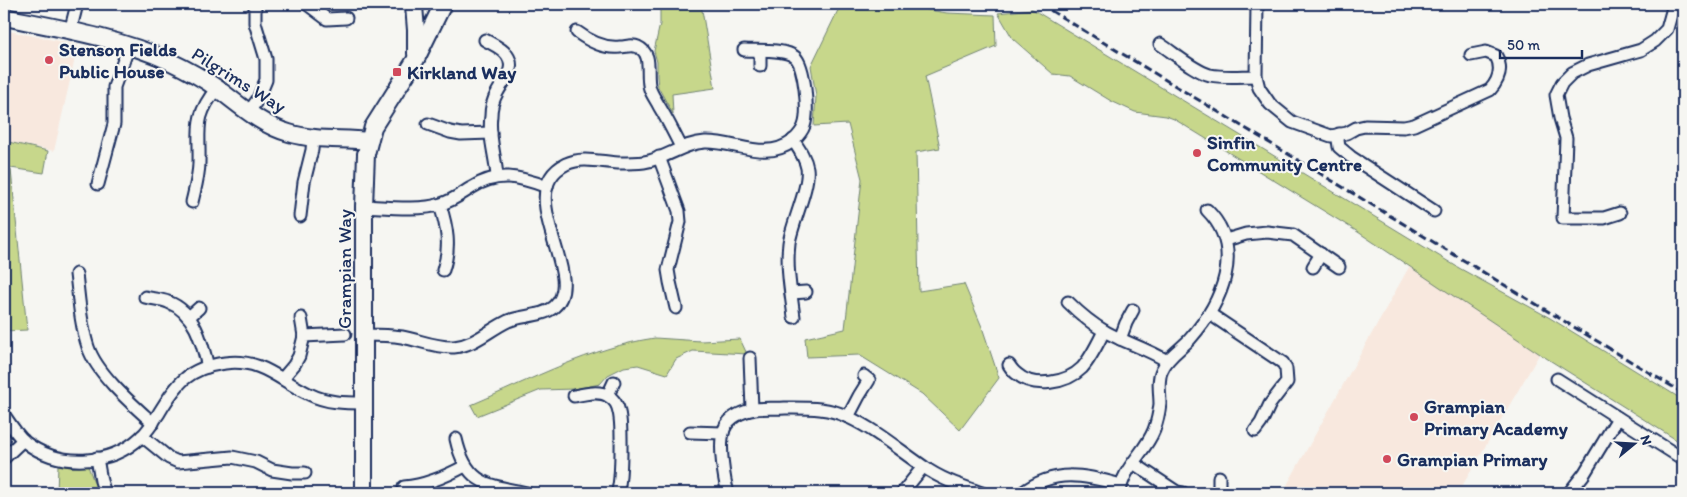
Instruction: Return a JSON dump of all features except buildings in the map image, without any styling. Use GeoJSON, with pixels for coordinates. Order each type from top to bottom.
{"type":"FeatureCollection","features":[{"type":"Feature","properties":{"kind":"street"},"geometry":{"type":"LineString","coordinates":[[70,32],[77,4]]}},
{"type":"Feature","properties":{"kind":"street"},"geometry":{"type":"LineString","coordinates":[[248,113],[258,99],[266,80],[266,59],[255,23],[255,4]]}},
{"type":"Feature","properties":{"kind":"street"},"geometry":{"type":"LineString","coordinates":[[307,4],[327,19],[346,18]]}},
{"type":"Feature","properties":{"kind":"street"},"geometry":{"type":"LineString","coordinates":[[413,5],[420,9],[431,10],[443,4]]}},
{"type":"Feature","properties":{"kind":"street","name":"Grampian Way"},"geometry":{"type":"LineString","coordinates":[[364,493],[364,206],[368,141],[378,117],[416,59],[443,4]]}},
{"type":"Feature","properties":{"kind":"street"},"geometry":{"type":"LineString","coordinates":[[1257,4],[1256,76],[1259,88],[1270,104],[1292,122],[1331,136],[1365,126],[1404,127],[1414,125],[1490,90],[1497,83],[1500,62],[1496,56],[1486,52],[1471,56]]}},
{"type":"Feature","properties":{"kind":"street"},"geometry":{"type":"LineString","coordinates":[[1620,213],[1604,218],[1563,218],[1566,138],[1556,95],[1562,83],[1572,73],[1588,65],[1641,50],[1655,41],[1667,29],[1674,4]]}},
{"type":"Feature","properties":{"kind":"street"},"geometry":{"type":"LineString","coordinates":[[413,5],[416,30],[416,59]]}},
{"type":"Feature","properties":{"kind":"street","name":"Pilgrims Way"},"geometry":{"type":"LineString","coordinates":[[4,17],[129,46],[170,61],[217,88],[248,113],[268,125],[288,133],[312,138],[368,141]]}},
{"type":"Feature","properties":{"kind":"street"},"geometry":{"type":"LineString","coordinates":[[577,32],[587,47],[605,46],[619,48],[630,45],[644,50],[648,62],[647,76],[650,90],[681,147]]}},
{"type":"Feature","properties":{"kind":"street"},"geometry":{"type":"LineString","coordinates":[[485,40],[507,54],[510,70],[493,102],[490,119],[497,177]]}},
{"type":"Feature","properties":{"kind":"street"},"geometry":{"type":"LineString","coordinates":[[502,50],[509,40]]}},
{"type":"Feature","properties":{"kind":"street"},"geometry":{"type":"LineString","coordinates":[[1160,44],[1208,74],[1256,76]]}},
{"type":"Feature","properties":{"kind":"street"},"geometry":{"type":"LineString","coordinates":[[98,184],[114,124],[114,87],[129,46]]}},
{"type":"Feature","properties":{"kind":"street"},"geometry":{"type":"LineString","coordinates":[[364,335],[401,336],[442,346],[461,346],[477,340],[508,321],[550,310],[556,306],[562,296],[564,280],[547,213],[545,195],[551,178],[565,165],[580,160],[618,163],[647,161],[681,147],[707,142],[767,151],[783,146],[793,140],[801,132],[806,119],[805,96],[800,64],[795,56],[785,51],[744,50]]}},
{"type":"Feature","properties":{"kind":"street"},"geometry":{"type":"LineString","coordinates":[[760,51],[760,66]]}},
{"type":"Feature","properties":{"kind":"street"},"geometry":{"type":"LineString","coordinates":[[192,202],[204,166],[198,126],[199,117],[208,99],[217,88]]}},
{"type":"Feature","properties":{"kind":"street"},"geometry":{"type":"LineString","coordinates":[[428,124],[456,133],[491,133]]}},
{"type":"Feature","properties":{"kind":"street"},"geometry":{"type":"LineString","coordinates":[[1340,134],[1338,140],[1339,147],[1351,157],[1434,211]]}},
{"type":"Feature","properties":{"kind":"street"},"geometry":{"type":"LineString","coordinates":[[300,216],[304,182],[312,150],[312,138]]}},
{"type":"Feature","properties":{"kind":"street"},"geometry":{"type":"LineString","coordinates":[[793,140],[802,154],[807,169],[806,182],[789,242],[788,258],[794,317]]}},
{"type":"Feature","properties":{"kind":"street"},"geometry":{"type":"LineString","coordinates":[[659,157],[679,211],[680,222],[668,270],[676,308]]}},
{"type":"Feature","properties":{"kind":"street"},"geometry":{"type":"LineString","coordinates":[[364,206],[427,207],[440,205],[480,183],[497,177],[524,178],[547,187]]}},
{"type":"Feature","properties":{"kind":"street"},"geometry":{"type":"LineString","coordinates":[[440,205],[446,226],[448,243],[448,255],[443,270]]}},
{"type":"Feature","properties":{"kind":"street"},"geometry":{"type":"LineString","coordinates":[[1022,493],[1034,484],[1048,479],[1079,475],[1093,477],[1120,489],[1126,472],[1154,432],[1160,405],[1160,378],[1162,370],[1210,314],[1221,290],[1228,260],[1226,240],[1220,225],[1207,210]]}},
{"type":"Feature","properties":{"kind":"street"},"geometry":{"type":"LineString","coordinates":[[1226,240],[1246,234],[1268,232],[1293,235],[1339,267]]}},
{"type":"Feature","properties":{"kind":"street"},"geometry":{"type":"LineString","coordinates":[[1313,267],[1321,254]]}},
{"type":"Feature","properties":{"kind":"street"},"geometry":{"type":"LineString","coordinates":[[76,274],[84,290],[82,320],[88,346],[97,365],[107,378],[153,423]]}},
{"type":"Feature","properties":{"kind":"street"},"geometry":{"type":"LineString","coordinates":[[791,293],[806,292]]}},
{"type":"Feature","properties":{"kind":"street"},"geometry":{"type":"LineString","coordinates":[[145,297],[169,302],[189,316],[197,330],[208,367]]}},
{"type":"Feature","properties":{"kind":"street"},"geometry":{"type":"LineString","coordinates":[[1068,302],[1080,314],[1104,331],[1151,352],[1167,362]]}},
{"type":"Feature","properties":{"kind":"street"},"geometry":{"type":"LineString","coordinates":[[189,316],[199,308]]}},
{"type":"Feature","properties":{"kind":"street"},"geometry":{"type":"LineString","coordinates":[[1120,339],[1133,310]]}},
{"type":"Feature","properties":{"kind":"street"},"geometry":{"type":"LineString","coordinates":[[1210,314],[1283,363],[1286,369],[1286,382],[1270,404],[1255,431]]}},
{"type":"Feature","properties":{"kind":"street"},"geometry":{"type":"LineString","coordinates":[[283,378],[299,356],[304,336],[301,318]]}},
{"type":"Feature","properties":{"kind":"street"},"geometry":{"type":"LineString","coordinates":[[1009,365],[1017,374],[1031,381],[1055,382],[1073,375],[1083,367],[1104,331]]}},
{"type":"Feature","properties":{"kind":"street"},"geometry":{"type":"LineString","coordinates":[[304,336],[345,334]]}},
{"type":"Feature","properties":{"kind":"street"},"geometry":{"type":"LineString","coordinates":[[750,358],[752,409]]}},
{"type":"Feature","properties":{"kind":"street"},"geometry":{"type":"LineString","coordinates":[[4,415],[23,440],[36,449],[74,461],[121,452],[142,436],[153,423],[173,390],[182,381],[191,374],[208,367],[227,363],[244,362],[260,366],[308,394],[322,399],[343,403],[364,403]]}},
{"type":"Feature","properties":{"kind":"street"},"geometry":{"type":"LineString","coordinates":[[848,417],[869,380],[864,376]]}},
{"type":"Feature","properties":{"kind":"street"},"geometry":{"type":"LineString","coordinates":[[1556,379],[1683,460]]}},
{"type":"Feature","properties":{"kind":"street"},"geometry":{"type":"LineString","coordinates":[[608,395],[614,382]]}},
{"type":"Feature","properties":{"kind":"street"},"geometry":{"type":"LineString","coordinates":[[574,396],[598,393],[608,395],[615,403],[620,418],[619,488],[617,493]]}},
{"type":"Feature","properties":{"kind":"street"},"geometry":{"type":"LineString","coordinates":[[728,493],[724,472],[723,434],[728,422],[734,417],[752,409],[825,409],[848,417],[948,481],[982,493]]}},
{"type":"Feature","properties":{"kind":"street"},"geometry":{"type":"LineString","coordinates":[[1569,493],[1584,474],[1618,418]]}},
{"type":"Feature","properties":{"kind":"street"},"geometry":{"type":"LineString","coordinates":[[690,432],[723,434]]}},
{"type":"Feature","properties":{"kind":"street"},"geometry":{"type":"LineString","coordinates":[[142,436],[169,458],[178,462],[232,458],[256,462],[272,470],[304,473]]}},
{"type":"Feature","properties":{"kind":"street"},"geometry":{"type":"LineString","coordinates":[[456,439],[459,453],[465,466],[473,475],[486,483],[527,493]]}},
{"type":"Feature","properties":{"kind":"street"},"geometry":{"type":"LineString","coordinates":[[4,458],[23,440]]}},
{"type":"Feature","properties":{"kind":"street"},"geometry":{"type":"LineString","coordinates":[[97,458],[105,493]]}},
{"type":"Feature","properties":{"kind":"street"},"geometry":{"type":"LineString","coordinates":[[1133,463],[1177,492],[1183,493]]}},
{"type":"Feature","properties":{"kind":"street"},"geometry":{"type":"LineString","coordinates":[[404,493],[404,487],[441,479],[465,466]]}},
{"type":"Feature","properties":{"kind":"street"},"geometry":{"type":"LineString","coordinates":[[902,493],[924,467]]}},
{"type":"Feature","properties":{"kind":"street"},"geometry":{"type":"LineString","coordinates":[[1219,477],[1220,493]]}},
{"type":"Feature","properties":{"kind":"shaded area"},"geometry":{"type":"Polygon","coordinates":[[[4,30],[78,45],[54,151],[4,141],[10,101],[4,99],[4,30]]]}},
{"type":"Feature","properties":{"kind":"shaded area","name":"Grampian Primary Academy"},"geometry":{"type":"Polygon","coordinates":[[[1409,267],[1543,348],[1458,493],[1286,493],[1287,485],[1409,267]]]}},
{"type":"Feature","properties":{"kind":"green space"},"geometry":{"type":"Polygon","coordinates":[[[660,4],[701,4],[715,88],[672,94],[673,114],[658,87],[657,62],[654,51],[660,24],[660,4]]]}},
{"type":"Feature","properties":{"kind":"green space"},"geometry":{"type":"Polygon","coordinates":[[[841,4],[893,4],[947,13],[995,15],[996,46],[925,76],[940,148],[916,152],[919,291],[964,284],[982,327],[999,378],[960,430],[922,394],[859,355],[807,357],[805,338],[845,329],[862,179],[848,124],[814,126],[816,96],[811,66],[841,4]]]}},
{"type":"Feature","properties":{"kind":"green space"},"geometry":{"type":"Polygon","coordinates":[[[1032,9],[1459,268],[1550,318],[1683,400],[1683,444],[1543,356],[1358,232],[1174,119],[1166,116],[1135,112],[1111,101],[1070,76],[1053,74],[1013,39],[998,13],[1032,9]]]}},
{"type":"Feature","properties":{"kind":"green space"},"geometry":{"type":"Polygon","coordinates":[[[4,141],[48,151],[44,173],[4,167],[4,141]]]}},
{"type":"Feature","properties":{"kind":"green space"},"geometry":{"type":"Polygon","coordinates":[[[4,168],[11,170],[27,330],[4,331],[4,168]]]}},
{"type":"Feature","properties":{"kind":"green space"},"geometry":{"type":"Polygon","coordinates":[[[655,338],[701,341],[740,339],[747,354],[693,351],[676,359],[667,374],[638,365],[624,367],[608,375],[600,384],[575,389],[541,390],[477,416],[471,405],[585,357],[631,342],[655,338]]]}},
{"type":"Feature","properties":{"kind":"green space"},"geometry":{"type":"Polygon","coordinates":[[[58,465],[88,466],[98,493],[57,493],[58,465]]]}},
{"type":"Feature","properties":{"kind":"railway"},"geometry":{"type":"LineString","coordinates":[[1040,4],[1683,393]]}},
{"type":"Feature","properties":{"kind":"place","name":"Stenson Fields Public House"},"geometry":{"type":"Point","coordinates":[49,60]}},
{"type":"Feature","properties":{"kind":"place","name":"Kirkland Way"},"geometry":{"type":"Point","coordinates":[397,72]}},
{"type":"Feature","properties":{"kind":"place","name":"Sinfin Community Centre"},"geometry":{"type":"Point","coordinates":[1197,153]}},
{"type":"Feature","properties":{"kind":"place","name":"Grampian Primary Academy"},"geometry":{"type":"Point","coordinates":[1414,417]}},
{"type":"Feature","properties":{"kind":"place","name":"Grampian Primary"},"geometry":{"type":"Point","coordinates":[1387,459]}}]}
